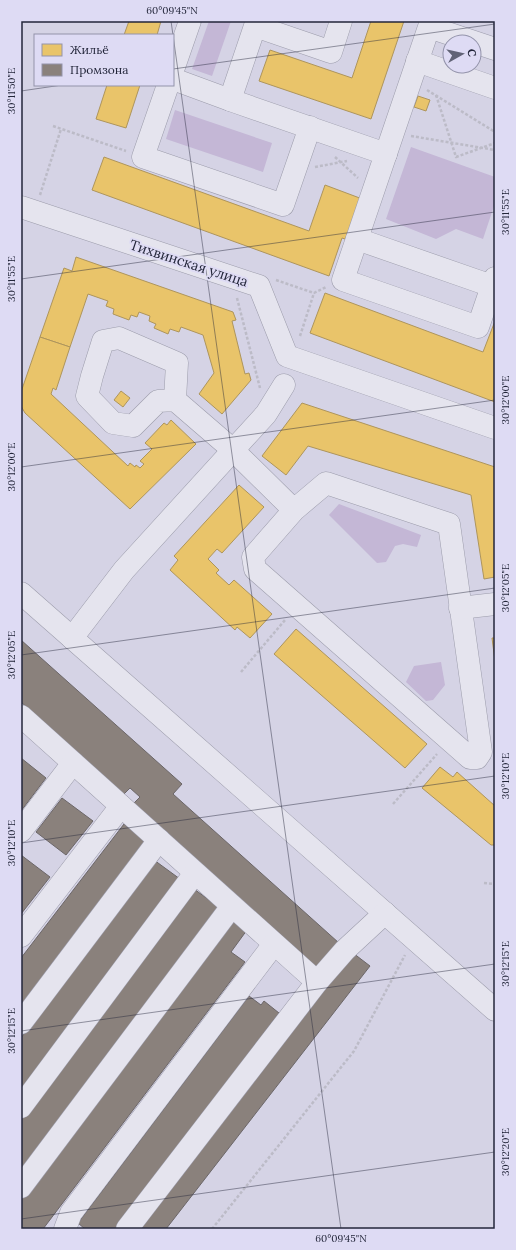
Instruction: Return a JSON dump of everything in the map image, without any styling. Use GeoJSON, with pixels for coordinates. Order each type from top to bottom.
{"type":"FeatureCollection","features":[{"type":"Feature","properties":{"kind":"street"},"geometry":{"type":"LineString","coordinates":[[174,67],[190,21]]}},
{"type":"Feature","properties":{"kind":"street"},"geometry":{"type":"LineString","coordinates":[[230,100],[255,26],[331,52],[341,21]]}},
{"type":"Feature","properties":{"kind":"street"},"geometry":{"type":"LineString","coordinates":[[357,239],[494,283],[478,326],[343,280],[429,26],[495,49]]}},
{"type":"Feature","properties":{"kind":"street"},"geometry":{"type":"LineString","coordinates":[[414,71],[495,88]]}},
{"type":"Feature","properties":{"kind":"street"},"geometry":{"type":"LineString","coordinates":[[174,79],[386,154]]}},
{"type":"Feature","properties":{"kind":"street"},"geometry":{"type":"LineString","coordinates":[[168,86],[143,157],[283,205],[310,127]]}},
{"type":"Feature","properties":{"kind":"street","name":"Тихвинская улица"},"geometry":{"type":"LineString","coordinates":[[21,207],[259,286],[287,356],[495,428]]}},
{"type":"Feature","properties":{"kind":"street"},"geometry":{"type":"LineString","coordinates":[[175,400],[177,363],[119,338],[103,341],[87,396],[113,423],[133,426],[158,401],[175,400],[233,450],[294,510]]}},
{"type":"Feature","properties":{"kind":"street"},"geometry":{"type":"LineString","coordinates":[[72,638],[124,570],[266,414],[284,385]]}},
{"type":"Feature","properties":{"kind":"street"},"geometry":{"type":"LineString","coordinates":[[326,483],[449,524],[481,752],[477,758],[470,758],[298,606],[255,569],[253,557],[294,510],[326,483]]}},
{"type":"Feature","properties":{"kind":"street"},"geometry":{"type":"LineString","coordinates":[[21,593],[495,1010]]}},
{"type":"Feature","properties":{"kind":"street"},"geometry":{"type":"LineString","coordinates":[[460,608],[495,604]]}},
{"type":"Feature","properties":{"kind":"street"},"geometry":{"type":"LineString","coordinates":[[22,720],[73,763],[317,982]]}},
{"type":"Feature","properties":{"kind":"street"},"geometry":{"type":"LineString","coordinates":[[21,831],[73,763]]}},
{"type":"Feature","properties":{"kind":"street"},"geometry":{"type":"LineString","coordinates":[[21,936],[121,806]]}},
{"type":"Feature","properties":{"kind":"street"},"geometry":{"type":"LineString","coordinates":[[21,1023],[159,840]]}},
{"type":"Feature","properties":{"kind":"street"},"geometry":{"type":"LineString","coordinates":[[21,1107],[195,873]]}},
{"type":"Feature","properties":{"kind":"street"},"geometry":{"type":"LineString","coordinates":[[21,1187],[232,906]]}},
{"type":"Feature","properties":{"kind":"street"},"geometry":{"type":"LineString","coordinates":[[128,1229],[317,982],[345,950],[385,913]]}},
{"type":"Feature","properties":{"kind":"street"},"geometry":{"type":"LineString","coordinates":[[65,1229],[71,1213],[274,944]]}},
{"type":"Feature","properties":{"kind":"path"},"geometry":{"type":"LineString","coordinates":[[414,71],[436,95],[495,132]]}},
{"type":"Feature","properties":{"kind":"path"},"geometry":{"type":"LineString","coordinates":[[436,95],[456,157],[495,143]]}},
{"type":"Feature","properties":{"kind":"path"},"geometry":{"type":"LineString","coordinates":[[53,126],[143,157]]}},
{"type":"Feature","properties":{"kind":"path"},"geometry":{"type":"LineString","coordinates":[[393,133],[495,150]]}},
{"type":"Feature","properties":{"kind":"path"},"geometry":{"type":"LineString","coordinates":[[330,151],[372,193]]}},
{"type":"Feature","properties":{"kind":"path"},"geometry":{"type":"LineString","coordinates":[[295,171],[348,161]]}},
{"type":"Feature","properties":{"kind":"path"},"geometry":{"type":"LineString","coordinates":[[231,277],[266,414]]}},
{"type":"Feature","properties":{"kind":"path"},"geometry":{"type":"LineString","coordinates":[[241,672],[298,606]]}},
{"type":"Feature","properties":{"kind":"path"},"geometry":{"type":"LineString","coordinates":[[393,804],[449,740]]}},
{"type":"Feature","properties":{"kind":"path"},"geometry":{"type":"LineString","coordinates":[[484,883],[495,884]]}},
{"type":"Feature","properties":{"kind":"path"},"geometry":{"type":"LineString","coordinates":[[212,1229],[354,1051],[414,938]]}},
{"type":"Feature","properties":{"kind":"shaded area"},"geometry":{"type":"Polygon","coordinates":[[[209,21],[231,21],[212,76],[192,69],[209,21]]]}},
{"type":"Feature","properties":{"kind":"shaded area"},"geometry":{"type":"Polygon","coordinates":[[[175,110],[272,143],[263,172],[166,139],[175,110]]]}},
{"type":"Feature","properties":{"kind":"shaded area"},"geometry":{"type":"Polygon","coordinates":[[[411,147],[495,177],[495,203],[483,239],[456,229],[436,239],[386,219],[411,147]]]}},
{"type":"Feature","properties":{"kind":"shaded area"},"geometry":{"type":"Polygon","coordinates":[[[339,504],[421,535],[417,547],[403,544],[395,546],[386,562],[377,563],[329,515],[339,504]]]}},
{"type":"Feature","properties":{"kind":"shaded area"},"geometry":{"type":"Polygon","coordinates":[[[441,662],[445,685],[433,700],[426,701],[406,682],[414,666],[441,662]]]}},
{"type":"Feature","properties":{"kind":"building: Жильё"},"geometry":{"type":"Polygon","coordinates":[[[129,21],[161,21],[157,34],[124,34],[129,21]]]}},
{"type":"Feature","properties":{"kind":"building: Жильё"},"geometry":{"type":"Polygon","coordinates":[[[371,21],[404,21],[371,119],[259,81],[270,50],[352,78],[371,21]]]}},
{"type":"Feature","properties":{"kind":"building: Жильё"},"geometry":{"type":"Polygon","coordinates":[[[107,86],[140,86],[126,128],[96,119],[107,86]]]}},
{"type":"Feature","properties":{"kind":"building: Жильё"},"geometry":{"type":"Polygon","coordinates":[[[418,96],[430,100],[426,111],[414,107],[418,96]]]}},
{"type":"Feature","properties":{"kind":"building: Жильё"},"geometry":{"type":"Polygon","coordinates":[[[104,157],[309,231],[325,185],[365,200],[351,241],[342,238],[329,276],[92,190],[104,157]]]}},
{"type":"Feature","properties":{"kind":"building: Жильё"},"geometry":{"type":"Polygon","coordinates":[[[76,257],[233,312],[236,320],[232,321],[245,374],[249,373],[251,380],[222,414],[199,394],[214,373],[203,335],[181,327],[179,332],[170,329],[168,334],[154,328],[156,324],[149,321],[150,316],[139,312],[137,317],[131,315],[129,320],[113,314],[114,309],[106,306],[108,301],[88,294],[70,347],[40,337],[64,268],[72,271],[76,257]]]}},
{"type":"Feature","properties":{"kind":"building: Жильё"},"geometry":{"type":"Polygon","coordinates":[[[325,293],[483,352],[495,321],[495,402],[310,333],[325,293]]]}},
{"type":"Feature","properties":{"kind":"building: Жильё"},"geometry":{"type":"Polygon","coordinates":[[[40,337],[70,347],[56,390],[53,388],[51,394],[128,466],[130,463],[135,467],[136,465],[140,468],[144,464],[140,461],[152,449],[145,443],[164,423],[167,425],[171,420],[196,444],[130,509],[25,413],[21,406],[21,392],[40,337]]]}},
{"type":"Feature","properties":{"kind":"building: Жильё"},"geometry":{"type":"Polygon","coordinates":[[[121,391],[130,398],[123,407],[114,400],[121,391]]]}},
{"type":"Feature","properties":{"kind":"building: Жильё"},"geometry":{"type":"Polygon","coordinates":[[[302,403],[495,467],[495,577],[484,579],[471,495],[308,446],[286,475],[262,456],[302,403]]]}},
{"type":"Feature","properties":{"kind":"building: Жильё"},"geometry":{"type":"Polygon","coordinates":[[[239,485],[264,507],[222,553],[217,549],[208,559],[219,570],[216,573],[229,585],[234,580],[272,614],[250,638],[237,627],[235,630],[170,570],[178,560],[174,556],[239,485]]]}},
{"type":"Feature","properties":{"kind":"building: Жильё"},"geometry":{"type":"Polygon","coordinates":[[[296,629],[427,744],[405,768],[274,654],[296,629]]]}},
{"type":"Feature","properties":{"kind":"building: Жильё"},"geometry":{"type":"Polygon","coordinates":[[[492,638],[495,638],[495,661],[492,638]]]}},
{"type":"Feature","properties":{"kind":"building: Жильё"},"geometry":{"type":"Polygon","coordinates":[[[440,767],[453,777],[457,772],[495,806],[495,845],[491,845],[422,788],[440,767]]]}},
{"type":"Feature","properties":{"kind":"building: Промзона"},"geometry":{"type":"Polygon","coordinates":[[[21,640],[182,784],[173,794],[339,943],[317,968],[134,803],[140,797],[130,788],[124,794],[21,702],[21,640]]]}},
{"type":"Feature","properties":{"kind":"building: Промзона"},"geometry":{"type":"Polygon","coordinates":[[[21,758],[46,778],[21,811],[21,758]]]}},
{"type":"Feature","properties":{"kind":"building: Промзона"},"geometry":{"type":"Polygon","coordinates":[[[62,798],[93,821],[66,855],[36,832],[62,798]]]}},
{"type":"Feature","properties":{"kind":"building: Промзона"},"geometry":{"type":"Polygon","coordinates":[[[124,824],[148,843],[21,1008],[21,958],[124,824]]]}},
{"type":"Feature","properties":{"kind":"building: Промзона"},"geometry":{"type":"Polygon","coordinates":[[[21,855],[50,877],[21,914],[21,855]]]}},
{"type":"Feature","properties":{"kind":"building: Промзона"},"geometry":{"type":"Polygon","coordinates":[[[154,860],[180,879],[21,1093],[21,1038],[154,860]]]}},
{"type":"Feature","properties":{"kind":"building: Промзона"},"geometry":{"type":"Polygon","coordinates":[[[194,889],[220,908],[21,1174],[21,1120],[194,889]]]}},
{"type":"Feature","properties":{"kind":"building: Промзона"},"geometry":{"type":"Polygon","coordinates":[[[232,919],[247,930],[231,952],[245,962],[43,1229],[21,1229],[21,1198],[232,919]]]}},
{"type":"Feature","properties":{"kind":"building: Промзона"},"geometry":{"type":"Polygon","coordinates":[[[353,953],[370,966],[166,1229],[139,1229],[353,953]]]}},
{"type":"Feature","properties":{"kind":"building: Промзона"},"geometry":{"type":"Polygon","coordinates":[[[249,996],[261,1005],[264,1001],[279,1013],[116,1229],[85,1229],[78,1223],[249,996]]]}}]}
